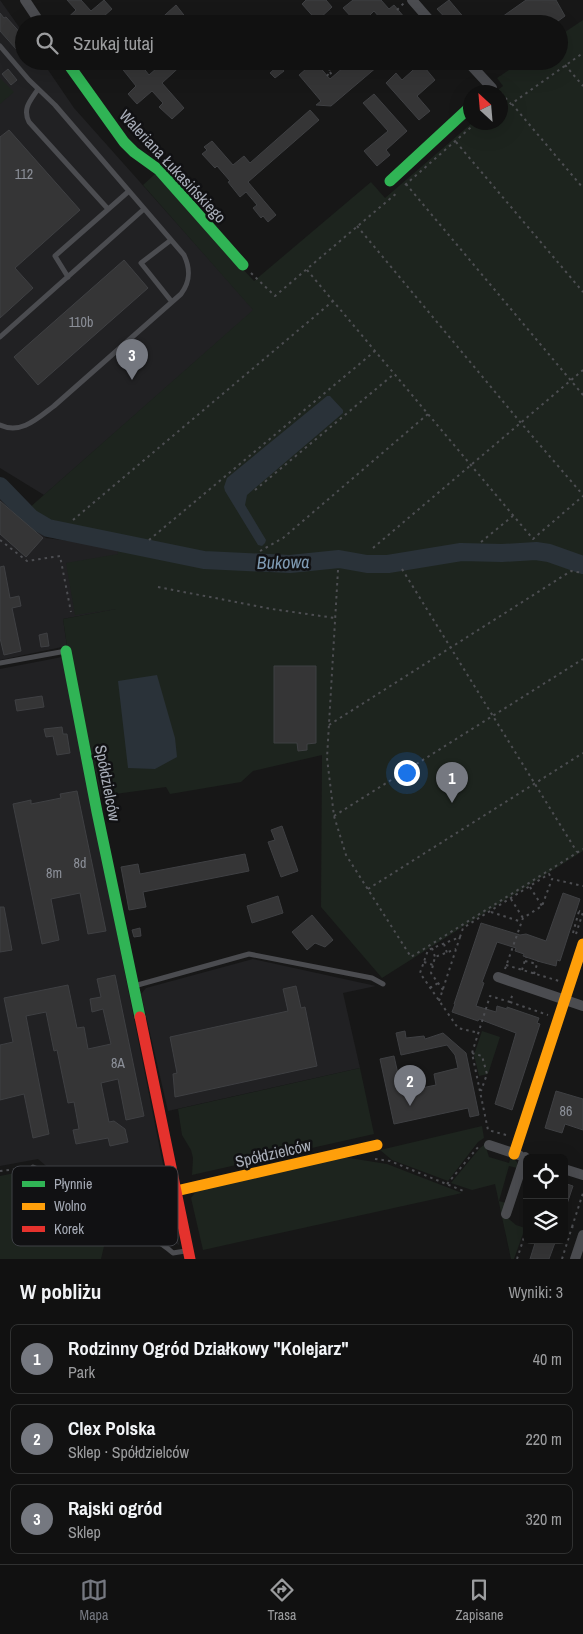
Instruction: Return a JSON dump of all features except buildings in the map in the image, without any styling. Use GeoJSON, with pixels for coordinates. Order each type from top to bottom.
{"type":"FeatureCollection","features":[{"type":"Feature","properties":{"kind":"street"},"geometry":{"type":"LineString","coordinates":[[25,0],[35,15]]}},
{"type":"Feature","properties":{"kind":"street"},"geometry":{"type":"LineString","coordinates":[[412,0],[425,15]]}},
{"type":"Feature","properties":{"kind":"street","name":"Waleriana Łukasińskiego"},"geometry":{"type":"LineString","coordinates":[[72,70],[124,142],[134,152],[159,170],[243,265]]}},
{"type":"Feature","properties":{"kind":"street"},"geometry":{"type":"LineString","coordinates":[[475,70],[488,85]]}},
{"type":"Feature","properties":{"kind":"street"},"geometry":{"type":"LineString","coordinates":[[390,180],[463,113]]}},
{"type":"Feature","properties":{"kind":"street","name":"Spółdzielców"},"geometry":{"type":"LineString","coordinates":[[66,651],[97,812],[171,1166]]}},
{"type":"Feature","properties":{"kind":"street"},"geometry":{"type":"LineString","coordinates":[[506,1214],[522,1156],[519,1139],[565,1000],[565,983],[578,943]]}},
{"type":"Feature","properties":{"kind":"street"},"geometry":{"type":"LineString","coordinates":[[500,978],[583,1006]]}},
{"type":"Feature","properties":{"kind":"street"},"geometry":{"type":"LineString","coordinates":[[489,1145],[522,1156]]}},
{"type":"Feature","properties":{"kind":"street","name":"Spółdzielców"},"geometry":{"type":"LineString","coordinates":[[178,1191],[377,1146]]}},
{"type":"Feature","properties":{"kind":"street"},"geometry":{"type":"LineString","coordinates":[[568,1170],[583,1175]]}},
{"type":"Feature","properties":{"kind":"street","name":"Spółdzielców"},"geometry":{"type":"LineString","coordinates":[[178,1201],[189,1255]]}},
{"type":"Feature","properties":{"kind":"street"},"geometry":{"type":"LineString","coordinates":[[575,1259],[580,1232]]}},
{"type":"Feature","properties":{"kind":"lane"},"geometry":{"type":"LineString","coordinates":[[0,46],[15,63]]}},
{"type":"Feature","properties":{"kind":"lane"},"geometry":{"type":"LineString","coordinates":[[0,425],[13,428],[23,427],[54,406],[172,302],[187,286],[189,265],[171,240],[56,105],[21,70]]}},
{"type":"Feature","properties":{"kind":"lane"},"geometry":{"type":"LineString","coordinates":[[38,89],[25,114],[29,122],[108,209]]}},
{"type":"Feature","properties":{"kind":"lane"},"geometry":{"type":"LineString","coordinates":[[68,277],[55,256],[128,191]]}},
{"type":"Feature","properties":{"kind":"lane"},"geometry":{"type":"LineString","coordinates":[[0,337],[144,209]]}},
{"type":"Feature","properties":{"kind":"lane"},"geometry":{"type":"LineString","coordinates":[[171,240],[141,264],[172,302]]}},
{"type":"Feature","properties":{"kind":"lane","name":"Spółdzielców"},"geometry":{"type":"LineString","coordinates":[[0,663],[66,651]]}},
{"type":"Feature","properties":{"kind":"lane"},"geometry":{"type":"LineString","coordinates":[[134,986],[249,954],[372,978],[382,984]]}},
{"type":"Feature","properties":{"kind":"lane"},"geometry":{"type":"LineString","coordinates":[[164,1246],[173,1253],[189,1255]]}},
{"type":"Feature","properties":{"kind":"path"},"geometry":{"type":"LineString","coordinates":[[568,64],[583,53]]}},
{"type":"Feature","properties":{"kind":"path"},"geometry":{"type":"LineString","coordinates":[[568,68],[583,86]]}},
{"type":"Feature","properties":{"kind":"path"},"geometry":{"type":"LineString","coordinates":[[511,104],[560,70]]}},
{"type":"Feature","properties":{"kind":"path"},"geometry":{"type":"LineString","coordinates":[[327,76],[330,72],[333,77]]}},
{"type":"Feature","properties":{"kind":"path"},"geometry":{"type":"LineString","coordinates":[[508,100],[583,188]]}},
{"type":"Feature","properties":{"kind":"path"},"geometry":{"type":"LineString","coordinates":[[256,278],[275,296],[469,130]]}},
{"type":"Feature","properties":{"kind":"path"},"geometry":{"type":"LineString","coordinates":[[456,142],[583,292]]}},
{"type":"Feature","properties":{"kind":"path"},"geometry":{"type":"LineString","coordinates":[[407,184],[583,395]]}},
{"type":"Feature","properties":{"kind":"path"},"geometry":{"type":"LineString","coordinates":[[307,270],[534,538],[583,495],[520,423],[357,226]]}},
{"type":"Feature","properties":{"kind":"path"},"geometry":{"type":"LineString","coordinates":[[73,520],[333,301]]}},
{"type":"Feature","properties":{"kind":"path"},"geometry":{"type":"LineString","coordinates":[[148,540],[375,351]]}},
{"type":"Feature","properties":{"kind":"path"},"geometry":{"type":"LineString","coordinates":[[373,548],[583,370]]}},
{"type":"Feature","properties":{"kind":"path"},"geometry":{"type":"LineString","coordinates":[[255,490],[394,374]]}},
{"type":"Feature","properties":{"kind":"path"},"geometry":{"type":"LineString","coordinates":[[260,551],[282,538],[428,414]]}},
{"type":"Feature","properties":{"kind":"path"},"geometry":{"type":"LineString","coordinates":[[481,542],[514,515]]}},
{"type":"Feature","properties":{"kind":"path"},"geometry":{"type":"LineString","coordinates":[[0,540],[27,561],[60,556],[71,612]]}},
{"type":"Feature","properties":{"kind":"path"},"geometry":{"type":"LineString","coordinates":[[402,569],[577,852]]}},
{"type":"Feature","properties":{"kind":"path"},"geometry":{"type":"LineString","coordinates":[[338,570],[327,758],[334,816],[346,855],[411,957],[583,848]]}},
{"type":"Feature","properties":{"kind":"path"},"geometry":{"type":"LineString","coordinates":[[329,725],[571,572],[583,573]]}},
{"type":"Feature","properties":{"kind":"path"},"geometry":{"type":"LineString","coordinates":[[158,587],[272,609],[335,618]]}},
{"type":"Feature","properties":{"kind":"path"},"geometry":{"type":"LineString","coordinates":[[334,816],[583,659]]}},
{"type":"Feature","properties":{"kind":"path"},"geometry":{"type":"LineString","coordinates":[[368,889],[583,753]]}},
{"type":"Feature","properties":{"kind":"path"},"geometry":{"type":"LineString","coordinates":[[439,1001],[463,928],[549,874],[552,878],[583,886]]}},
{"type":"Feature","properties":{"kind":"path"},"geometry":{"type":"LineString","coordinates":[[500,978],[523,918],[542,906],[552,878]]}},
{"type":"Feature","properties":{"kind":"path"},"geometry":{"type":"LineString","coordinates":[[530,886],[542,906]]}},
{"type":"Feature","properties":{"kind":"path"},"geometry":{"type":"LineString","coordinates":[[510,898],[523,918]]}},
{"type":"Feature","properties":{"kind":"path"},"geometry":{"type":"LineString","coordinates":[[490,911],[522,922]]}},
{"type":"Feature","properties":{"kind":"path"},"geometry":{"type":"LineString","coordinates":[[578,943],[573,933],[579,911]]}},
{"type":"Feature","properties":{"kind":"path"},"geometry":{"type":"LineString","coordinates":[[460,937],[428,950],[420,973],[458,1028],[479,1033]]}},
{"type":"Feature","properties":{"kind":"path"},"geometry":{"type":"LineString","coordinates":[[444,944],[447,953]]}},
{"type":"Feature","properties":{"kind":"path"},"geometry":{"type":"LineString","coordinates":[[432,948],[435,957],[430,973],[443,990]]}},
{"type":"Feature","properties":{"kind":"path"},"geometry":{"type":"LineString","coordinates":[[435,957],[456,950]]}},
{"type":"Feature","properties":{"kind":"path"},"geometry":{"type":"LineString","coordinates":[[522,970],[525,959],[538,963],[534,974]]}},
{"type":"Feature","properties":{"kind":"path"},"geometry":{"type":"LineString","coordinates":[[424,962],[433,965]]}},
{"type":"Feature","properties":{"kind":"path"},"geometry":{"type":"LineString","coordinates":[[506,965],[565,983]]}},
{"type":"Feature","properties":{"kind":"path"},"geometry":{"type":"LineString","coordinates":[[562,974],[565,983]]}},
{"type":"Feature","properties":{"kind":"path"},"geometry":{"type":"LineString","coordinates":[[430,988],[438,983]]}},
{"type":"Feature","properties":{"kind":"path"},"geometry":{"type":"LineString","coordinates":[[510,1002],[517,984]]}},
{"type":"Feature","properties":{"kind":"path"},"geometry":{"type":"LineString","coordinates":[[519,1139],[488,1130],[472,1054],[490,996],[549,1015]]}},
{"type":"Feature","properties":{"kind":"path"},"geometry":{"type":"LineString","coordinates":[[472,1054],[482,1056],[487,1074],[481,1093]]}},
{"type":"Feature","properties":{"kind":"path"},"geometry":{"type":"LineString","coordinates":[[447,1184],[479,1146],[489,1145]]}},
{"type":"Feature","properties":{"kind":"path"},"geometry":{"type":"LineString","coordinates":[[370,1158],[390,1161],[466,1192]]}},
{"type":"Feature","properties":{"kind":"path"},"geometry":{"type":"LineString","coordinates":[[562,1259],[583,1193]]}},
{"type":"Feature","properties":{"kind":"path"},"geometry":{"type":"LineString","coordinates":[[572,1227],[580,1232]]}},
{"type":"Feature","properties":{"kind":"path"},"geometry":{"type":"LineString","coordinates":[[517,1259],[523,1240]]}},
{"type":"Feature","properties":{"kind":"shaded area"},"geometry":{"type":"Polygon","coordinates":[[[0,0],[15,21],[15,70],[48,70],[74,108],[254,310],[44,495],[0,468],[0,0]]]}},
{"type":"Feature","properties":{"kind":"shaded area"},"geometry":{"type":"Polygon","coordinates":[[[583,20],[583,557],[552,546],[449,547],[397,557],[380,558],[329,555],[301,559],[217,556],[54,526],[43,521],[28,509],[253,310],[143,185],[155,174],[254,281],[371,182],[385,198],[464,130],[508,130],[508,85],[502,85],[497,78],[509,70],[568,70],[568,30],[583,20]]]}},
{"type":"Feature","properties":{"kind":"shaded area"},"geometry":{"type":"Polygon","coordinates":[[[0,78],[14,92],[0,104],[0,78]]]}},
{"type":"Feature","properties":{"kind":"shaded area"},"geometry":{"type":"Polygon","coordinates":[[[327,396],[330,396],[343,410],[343,413],[247,495],[245,505],[266,540],[262,546],[258,545],[225,491],[224,487],[227,478],[327,396]]]}},
{"type":"Feature","properties":{"kind":"shaded area"},"geometry":{"type":"Polygon","coordinates":[[[0,498],[46,538],[117,547],[128,607],[63,619],[67,646],[0,660],[0,498]]]}},
{"type":"Feature","properties":{"kind":"shaded area"},"geometry":{"type":"Polygon","coordinates":[[[117,547],[213,565],[280,567],[335,563],[391,568],[453,558],[529,556],[545,557],[583,569],[583,851],[382,978],[321,907],[322,755],[253,771],[241,782],[170,794],[166,787],[101,796],[67,646],[63,619],[116,609],[75,615],[66,563],[118,554],[117,547]]]}},
{"type":"Feature","properties":{"kind":"shaded area"},"geometry":{"type":"Polygon","coordinates":[[[62,657],[163,1166],[46,1166],[38,1159],[0,1166],[0,669],[62,657]]]}},
{"type":"Feature","properties":{"kind":"shaded area"},"geometry":{"type":"Polygon","coordinates":[[[157,675],[175,738],[177,757],[155,769],[128,768],[118,681],[157,675]]]}},
{"type":"Feature","properties":{"kind":"shaded area"},"geometry":{"type":"Polygon","coordinates":[[[253,959],[376,986],[343,993],[360,1068],[168,1111],[141,994],[146,988],[253,959]]]}},
{"type":"Feature","properties":{"kind":"shaded area"},"geometry":{"type":"Polygon","coordinates":[[[482,1031],[500,1037],[488,1074],[479,1076],[474,1055],[482,1031]]]}},
{"type":"Feature","properties":{"kind":"shaded area"},"geometry":{"type":"Polygon","coordinates":[[[360,1068],[374,1134],[192,1175],[193,1158],[191,1150],[182,1135],[178,1109],[360,1068]]]}},
{"type":"Feature","properties":{"kind":"shaded area"},"geometry":{"type":"Polygon","coordinates":[[[482,1126],[484,1138],[478,1142],[448,1181],[392,1160],[380,1150],[482,1126]]]}},
{"type":"Feature","properties":{"kind":"shaded area"},"geometry":{"type":"Polygon","coordinates":[[[485,1144],[489,1157],[509,1163],[511,1156],[517,1162],[517,1168],[509,1166],[499,1201],[506,1203],[502,1213],[516,1225],[523,1227],[523,1234],[514,1259],[511,1259],[495,1184],[472,1190],[451,1183],[485,1144]]]}},
{"type":"Feature","properties":{"kind":"shaded area"},"geometry":{"type":"Polygon","coordinates":[[[343,1157],[387,1164],[462,1193],[203,1250],[191,1198],[197,1190],[343,1157]]]}},
{"type":"Feature","properties":{"kind":"shaded area"},"geometry":{"type":"Polygon","coordinates":[[[12,1174],[12,1246],[104,1246],[101,1259],[0,1259],[0,1176],[12,1174]]]}},
{"type":"Feature","properties":{"kind":"waterway","name":"Bukowa"},"geometry":{"type":"LineString","coordinates":[[0,486],[31,518],[48,528],[204,560],[290,564],[339,559],[367,564],[388,564],[461,552],[502,553],[536,551],[549,553],[583,565]]}},
{"type":"Feature","properties":{"kind":"traffic: fast"},"geometry":{"type":"LineString","coordinates":[[72,70],[124,142],[134,152],[159,170],[243,265]]}},
{"type":"Feature","properties":{"kind":"traffic: fast"},"geometry":{"type":"LineString","coordinates":[[390,181],[463,113]]}},
{"type":"Feature","properties":{"kind":"traffic: fast"},"geometry":{"type":"LineString","coordinates":[[66,651],[97,812],[140,1017]]}},
{"type":"Feature","properties":{"kind":"traffic: slow"},"geometry":{"type":"LineString","coordinates":[[514,1154],[583,944]]}},
{"type":"Feature","properties":{"kind":"traffic: slow"},"geometry":{"type":"LineString","coordinates":[[178,1191],[377,1145]]}},
{"type":"Feature","properties":{"kind":"traffic: jam"},"geometry":{"type":"LineString","coordinates":[[140,1017],[171,1166]]}},
{"type":"Feature","properties":{"kind":"traffic: jam"},"geometry":{"type":"LineString","coordinates":[[178,1201],[190,1259]]}},
{"type":"Feature","properties":{"kind":"place","name":"Rajski ogród"},"geometry":{"type":"Point","coordinates":[132,380]}},
{"type":"Feature","properties":{"kind":"place","name":"Rodzinny Ogród Działkowy \"Kolejarz\""},"geometry":{"type":"Point","coordinates":[452,803]}},
{"type":"Feature","properties":{"kind":"place","name":"Clex Polska"},"geometry":{"type":"Point","coordinates":[410,1106]}}]}
